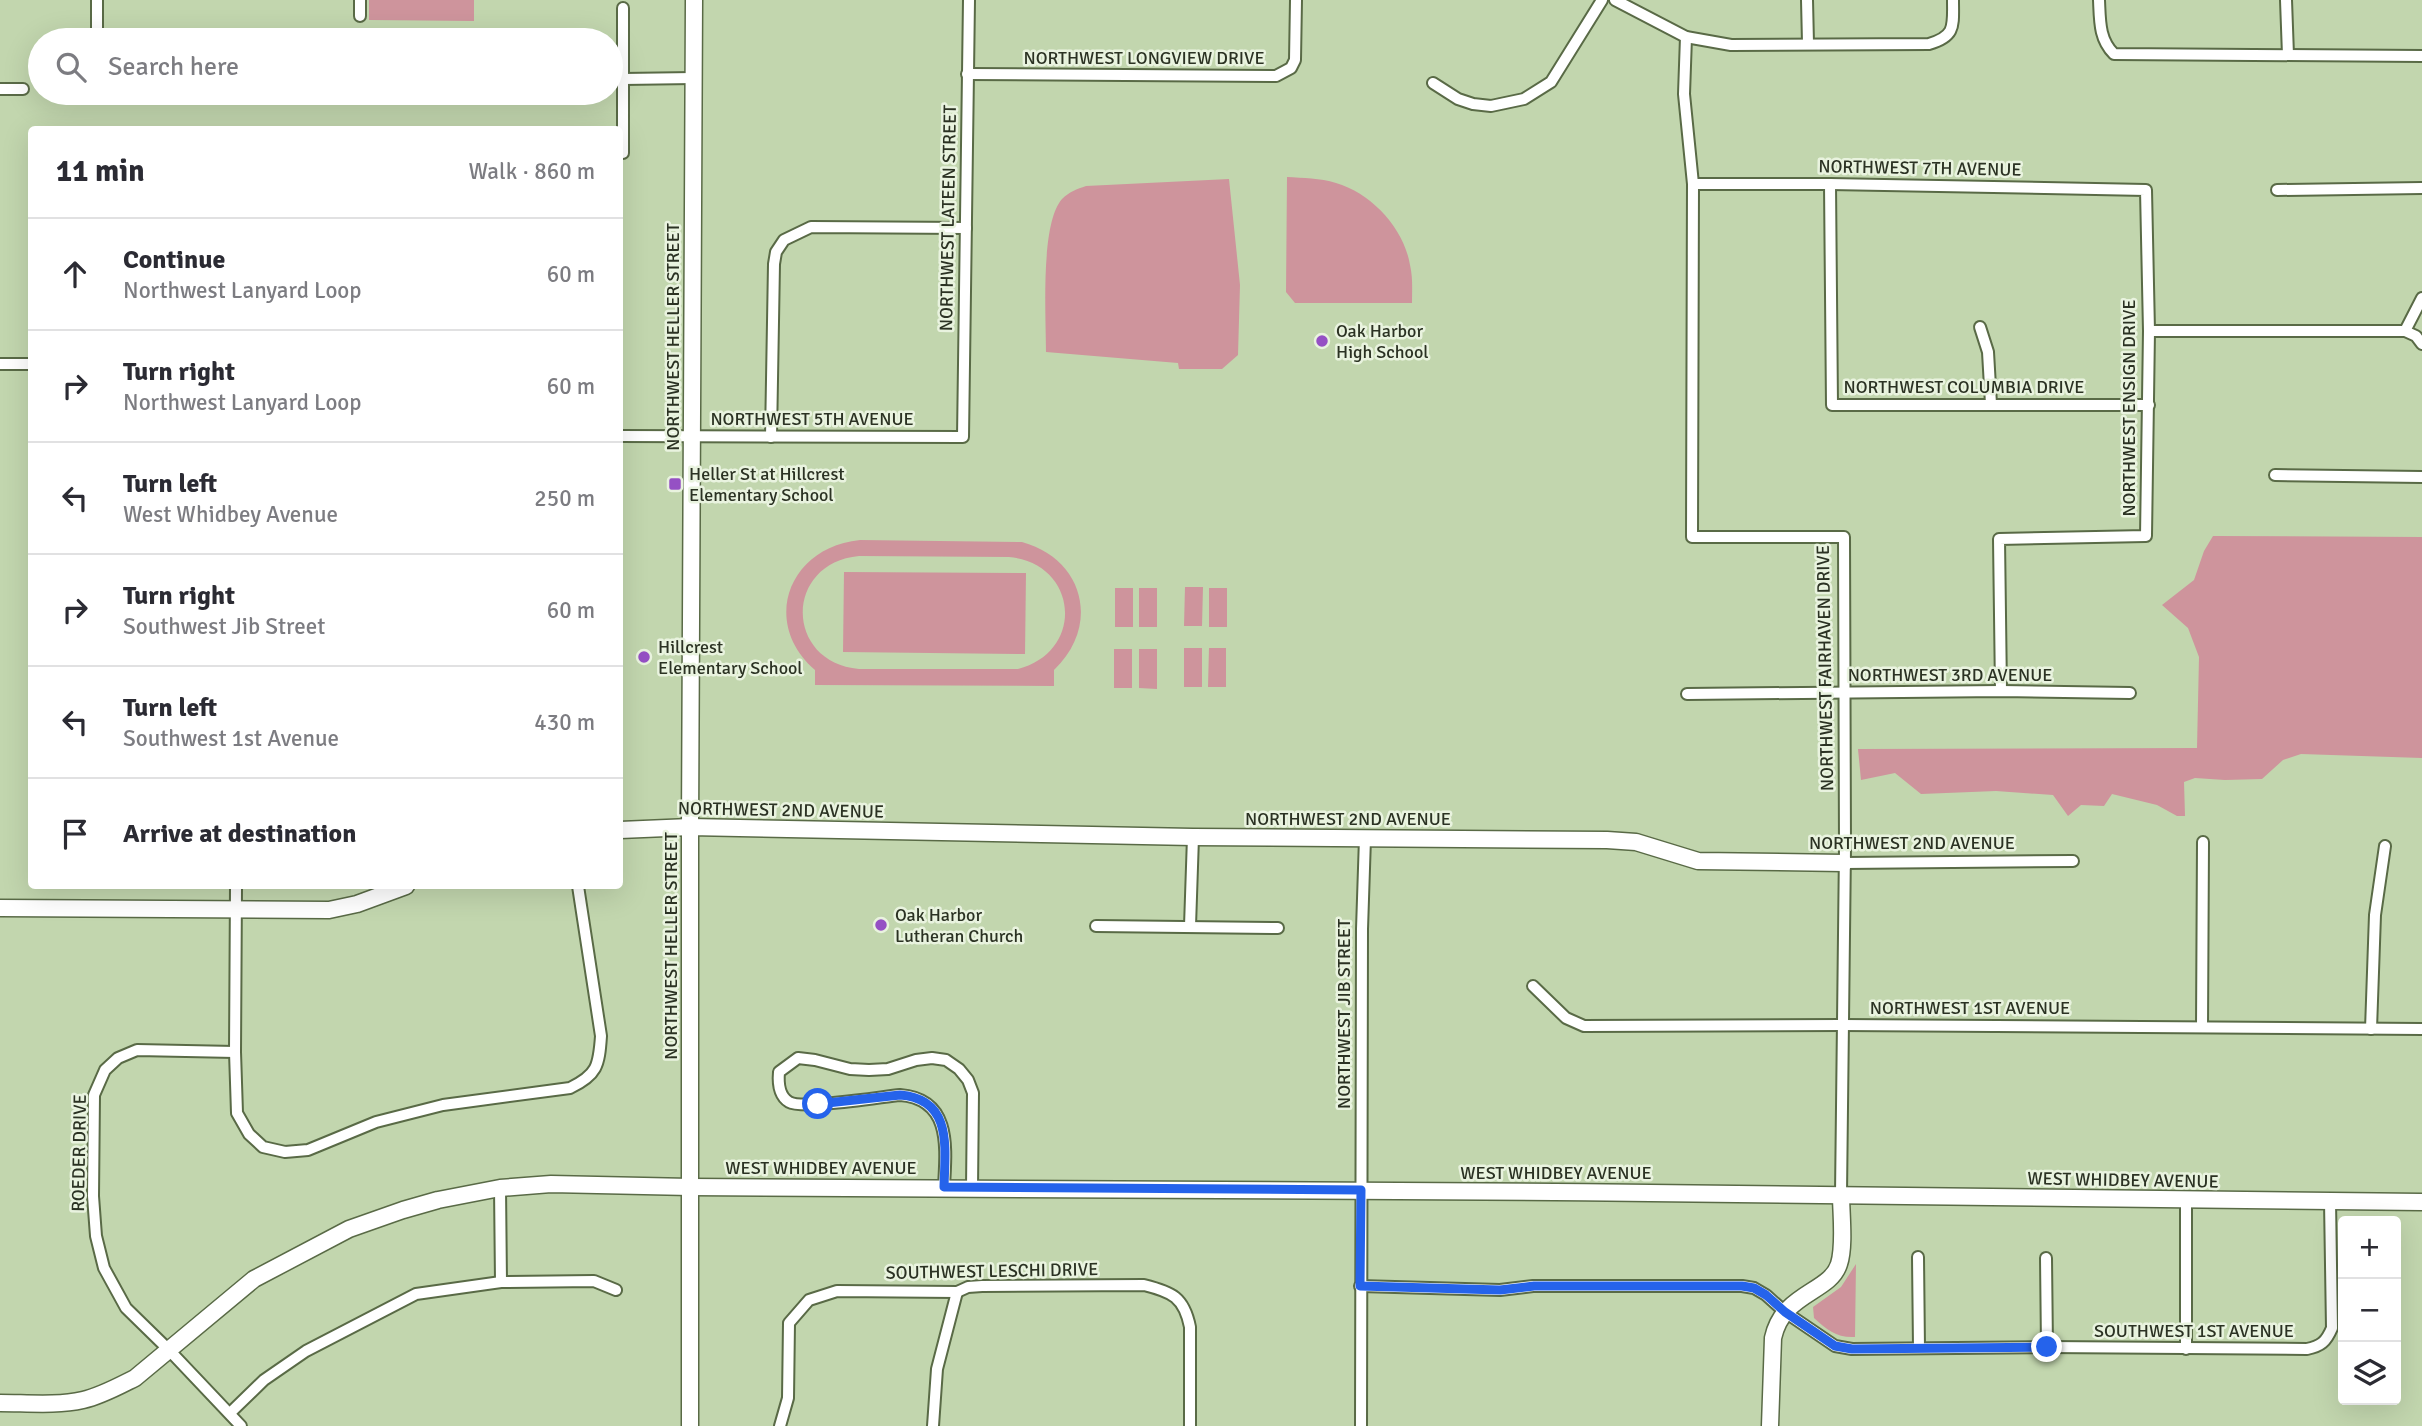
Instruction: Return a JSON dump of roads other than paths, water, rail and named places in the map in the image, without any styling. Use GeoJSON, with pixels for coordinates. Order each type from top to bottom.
{"type":"FeatureCollection","features":[{"type":"Feature","properties":{"kind":"street"},"geometry":{"type":"LineString","coordinates":[[97,0],[97,28]]}},
{"type":"Feature","properties":{"kind":"street"},"geometry":{"type":"LineString","coordinates":[[360,0],[360,16]]}},
{"type":"Feature","properties":{"kind":"street","name":"NORTHWEST HELLER STREET"},"geometry":{"type":"LineString","coordinates":[[690,1426],[694,0]]}},
{"type":"Feature","properties":{"kind":"street","name":"NORTHWEST LATEEN STREET"},"geometry":{"type":"LineString","coordinates":[[963,436],[969,0]]}},
{"type":"Feature","properties":{"kind":"street","name":"NORTHWEST LONGVIEW DRIVE"},"geometry":{"type":"LineString","coordinates":[[967,74],[1276,76],[1291,68],[1295,60],[1296,0]]}},
{"type":"Feature","properties":{"kind":"street"},"geometry":{"type":"LineString","coordinates":[[1433,83],[1458,99],[1473,104],[1491,106],[1524,99],[1550,82],[1602,0]]}},
{"type":"Feature","properties":{"kind":"street"},"geometry":{"type":"LineString","coordinates":[[1615,0],[1686,37],[1731,45],[1761,46],[1808,43],[1929,44],[1947,37],[1951,31],[1953,0]]}},
{"type":"Feature","properties":{"kind":"street"},"geometry":{"type":"LineString","coordinates":[[1807,0],[1808,43]]}},
{"type":"Feature","properties":{"kind":"street"},"geometry":{"type":"LineString","coordinates":[[2099,0],[2101,34],[2106,46],[2114,54],[2422,56]]}},
{"type":"Feature","properties":{"kind":"street"},"geometry":{"type":"LineString","coordinates":[[2287,0],[2288,55]]}},
{"type":"Feature","properties":{"kind":"street"},"geometry":{"type":"LineString","coordinates":[[622,8],[622,28]]}},
{"type":"Feature","properties":{"kind":"street","name":"NORTHWEST FAIRHAVEN DRIVE"},"geometry":{"type":"LineString","coordinates":[[1686,37],[1684,104],[1693,184],[1692,537],[1844,537],[1841,1194]]}},
{"type":"Feature","properties":{"kind":"street"},"geometry":{"type":"LineString","coordinates":[[623,153],[623,79],[694,78]]}},
{"type":"Feature","properties":{"kind":"street"},"geometry":{"type":"LineString","coordinates":[[0,89],[23,89]]}},
{"type":"Feature","properties":{"kind":"street","name":"NORTHWEST 7TH AVENUE"},"geometry":{"type":"LineString","coordinates":[[1693,184],[2146,190]]}},
{"type":"Feature","properties":{"kind":"street","name":"NORTHWEST COLUMBIA DRIVE"},"geometry":{"type":"LineString","coordinates":[[1830,184],[1832,405],[2149,405]]}},
{"type":"Feature","properties":{"kind":"street"},"geometry":{"type":"LineString","coordinates":[[2277,190],[2422,188]]}},
{"type":"Feature","properties":{"kind":"street","name":"NORTHWEST ENSIGN DRIVE"},"geometry":{"type":"LineString","coordinates":[[2001,691],[1999,539],[2146,536],[2149,331],[2146,190]]}},
{"type":"Feature","properties":{"kind":"street"},"geometry":{"type":"LineString","coordinates":[[771,438],[774,264],[776,252],[784,240],[811,227],[966,228]]}},
{"type":"Feature","properties":{"kind":"street"},"geometry":{"type":"LineString","coordinates":[[2405,331],[2422,298]]}},
{"type":"Feature","properties":{"kind":"street"},"geometry":{"type":"LineString","coordinates":[[1980,327],[1988,352],[1991,404]]}},
{"type":"Feature","properties":{"kind":"street"},"geometry":{"type":"LineString","coordinates":[[2149,331],[2405,331],[2416,335],[2422,344]]}},
{"type":"Feature","properties":{"kind":"street"},"geometry":{"type":"LineString","coordinates":[[0,364],[28,364]]}},
{"type":"Feature","properties":{"kind":"street","name":"NORTHWEST 5TH AVENUE"},"geometry":{"type":"LineString","coordinates":[[623,436],[963,436]]}},
{"type":"Feature","properties":{"kind":"street"},"geometry":{"type":"LineString","coordinates":[[2275,475],[2422,477]]}},
{"type":"Feature","properties":{"kind":"street","name":"NORTHWEST 3RD AVENUE"},"geometry":{"type":"LineString","coordinates":[[1687,694],[2001,691],[2130,693]]}},
{"type":"Feature","properties":{"kind":"street","name":"NORTHWEST 2ND AVENUE"},"geometry":{"type":"LineString","coordinates":[[623,830],[690,827],[1193,837],[1626,841],[1698,862],[2073,861]]}},
{"type":"Feature","properties":{"kind":"street"},"geometry":{"type":"LineString","coordinates":[[1190,926],[1193,837]]}},
{"type":"Feature","properties":{"kind":"street","name":"NORTHWEST JIB STREET"},"geometry":{"type":"LineString","coordinates":[[1361,1426],[1362,929],[1365,838]]}},
{"type":"Feature","properties":{"kind":"street"},"geometry":{"type":"LineString","coordinates":[[2202,1027],[2203,842]]}},
{"type":"Feature","properties":{"kind":"street"},"geometry":{"type":"LineString","coordinates":[[2371,1029],[2375,915],[2385,846]]}},
{"type":"Feature","properties":{"kind":"street"},"geometry":{"type":"LineString","coordinates":[[236,889],[234,1052],[237,1113],[248,1134],[263,1147],[285,1152],[308,1150],[376,1122],[443,1105],[570,1088],[586,1080],[596,1069],[601,1036],[578,889]]}},
{"type":"Feature","properties":{"kind":"street"},"geometry":{"type":"LineString","coordinates":[[0,908],[329,910],[357,904],[398,889]]}},
{"type":"Feature","properties":{"kind":"street"},"geometry":{"type":"LineString","coordinates":[[1096,926],[1278,928]]}},
{"type":"Feature","properties":{"kind":"street","name":"NORTHWEST 1ST AVENUE"},"geometry":{"type":"LineString","coordinates":[[1533,986],[1566,1018],[1584,1026],[2422,1029]]}},
{"type":"Feature","properties":{"kind":"street","name":"ROEDER DRIVE"},"geometry":{"type":"LineString","coordinates":[[234,1052],[137,1050],[118,1058],[105,1070],[94,1095],[93,1196],[96,1236],[104,1268],[126,1308],[242,1426]]}},
{"type":"Feature","properties":{"kind":"street"},"geometry":{"type":"LineString","coordinates":[[944,1187],[946,1137],[931,1106],[912,1096],[900,1095],[807,1105],[790,1102],[778,1084],[779,1072],[799,1058],[849,1069],[869,1070],[888,1069],[916,1060],[946,1060],[968,1080],[973,1093],[972,1188]]}},
{"type":"Feature","properties":{"kind":"street","name":"WEST WHIDBEY AVENUE"},"geometry":{"type":"LineString","coordinates":[[0,1403],[85,1400],[135,1378],[254,1279],[349,1229],[439,1200],[500,1188],[551,1184],[1841,1194],[2186,1201],[2422,1202]]}},
{"type":"Feature","properties":{"kind":"street"},"geometry":{"type":"LineString","coordinates":[[500,1188],[501,1282]]}},
{"type":"Feature","properties":{"kind":"street"},"geometry":{"type":"LineString","coordinates":[[1770,1426],[1775,1326],[1797,1300],[1828,1280],[1840,1264],[1841,1194]]}},
{"type":"Feature","properties":{"kind":"street"},"geometry":{"type":"LineString","coordinates":[[2186,1201],[2186,1349]]}},
{"type":"Feature","properties":{"kind":"street","name":"SOUTHWEST 1ST AVENUE"},"geometry":{"type":"LineString","coordinates":[[1360,1286],[1500,1290],[1534,1286],[1742,1286],[1754,1288],[1766,1295],[1785,1312],[1835,1346],[1852,1349],[2307,1349],[2326,1341],[2332,1328],[2330,1201]]}},
{"type":"Feature","properties":{"kind":"street"},"geometry":{"type":"LineString","coordinates":[[1918,1257],[1919,1348]]}},
{"type":"Feature","properties":{"kind":"street"},"geometry":{"type":"LineString","coordinates":[[2046,1258],[2047,1347]]}},
{"type":"Feature","properties":{"kind":"street"},"geometry":{"type":"LineString","coordinates":[[230,1413],[264,1380],[306,1351],[416,1294],[501,1282],[594,1281],[616,1290]]}},
{"type":"Feature","properties":{"kind":"street","name":"SOUTHWEST LESCHI DRIVE"},"geometry":{"type":"LineString","coordinates":[[780,1426],[788,1398],[789,1323],[809,1300],[837,1291],[957,1292],[968,1287],[1144,1285],[1167,1291],[1180,1301],[1187,1314],[1190,1327],[1190,1426]]}},
{"type":"Feature","properties":{"kind":"street"},"geometry":{"type":"LineString","coordinates":[[933,1426],[937,1369],[957,1292]]}},
{"type":"Feature","properties":{"kind":"place","name":"Oak Harbor High School"},"geometry":{"type":"Point","coordinates":[1322,341]}},
{"type":"Feature","properties":{"kind":"place","name":"Heller St at Hillcrest Elementary School"},"geometry":{"type":"Point","coordinates":[675,484]}},
{"type":"Feature","properties":{"kind":"place","name":"Hillcrest Elementary School"},"geometry":{"type":"Point","coordinates":[644,657]}},
{"type":"Feature","properties":{"kind":"place","name":"Oak Harbor Lutheran Church"},"geometry":{"type":"Point","coordinates":[881,925]}}]}
